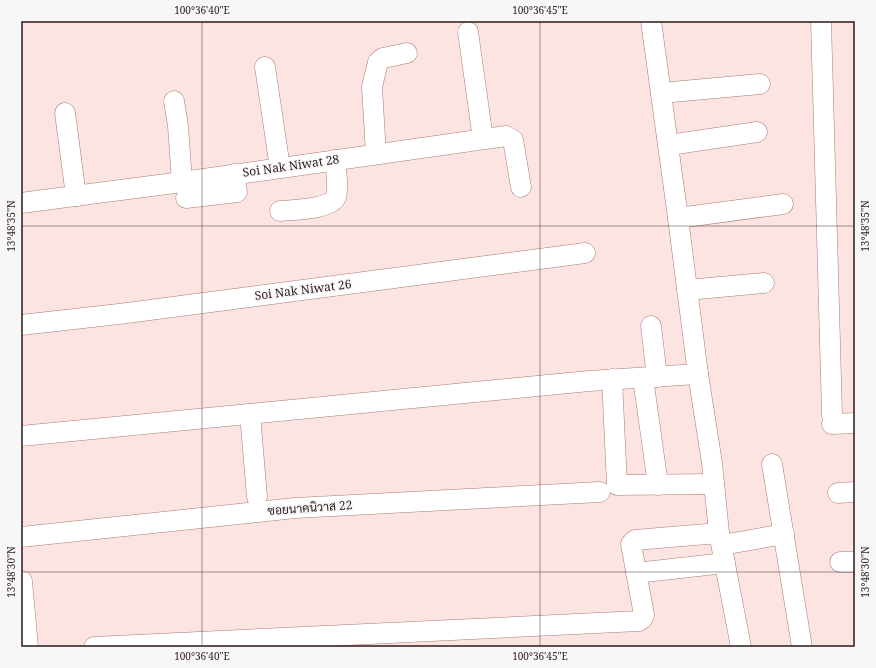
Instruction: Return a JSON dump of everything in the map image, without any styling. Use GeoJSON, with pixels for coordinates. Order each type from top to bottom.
{"type":"FeatureCollection","features":[{"type":"Feature","properties":{"kind":"street"},"geometry":{"type":"LineString","coordinates":[[651,21],[722,547],[741,647]]}},
{"type":"Feature","properties":{"kind":"street"},"geometry":{"type":"LineString","coordinates":[[820,21],[832,424],[855,423]]}},
{"type":"Feature","properties":{"kind":"street"},"geometry":{"type":"LineString","coordinates":[[468,32],[483,139]]}},
{"type":"Feature","properties":{"kind":"street"},"geometry":{"type":"LineString","coordinates":[[376,154],[372,87],[378,62],[383,58],[407,53]]}},
{"type":"Feature","properties":{"kind":"street"},"geometry":{"type":"LineString","coordinates":[[265,67],[280,168]]}},
{"type":"Feature","properties":{"kind":"street"},"geometry":{"type":"LineString","coordinates":[[661,93],[760,84]]}},
{"type":"Feature","properties":{"kind":"street"},"geometry":{"type":"LineString","coordinates":[[174,100],[184,190]]}},
{"type":"Feature","properties":{"kind":"street"},"geometry":{"type":"LineString","coordinates":[[65,113],[76,196]]}},
{"type":"Feature","properties":{"kind":"street"},"geometry":{"type":"LineString","coordinates":[[668,145],[757,132]]}},
{"type":"Feature","properties":{"kind":"street","name":"Soi Nak Niwat 28"},"geometry":{"type":"LineString","coordinates":[[21,203],[76,196],[184,190],[234,174],[506,136],[513,140],[521,187]]}},
{"type":"Feature","properties":{"kind":"street"},"geometry":{"type":"LineString","coordinates":[[280,211],[324,206],[331,203],[336,198],[335,160]]}},
{"type":"Feature","properties":{"kind":"street"},"geometry":{"type":"LineString","coordinates":[[678,218],[783,204]]}},
{"type":"Feature","properties":{"kind":"street","name":"Soi Nak Niwat 26"},"geometry":{"type":"LineString","coordinates":[[21,325],[142,311],[585,253]]}},
{"type":"Feature","properties":{"kind":"street"},"geometry":{"type":"LineString","coordinates":[[688,290],[764,283]]}},
{"type":"Feature","properties":{"kind":"street"},"geometry":{"type":"LineString","coordinates":[[651,326],[650,377],[658,485]]}},
{"type":"Feature","properties":{"kind":"street"},"geometry":{"type":"LineString","coordinates":[[21,436],[612,379],[698,374]]}},
{"type":"Feature","properties":{"kind":"street"},"geometry":{"type":"LineString","coordinates":[[609,488],[612,379]]}},
{"type":"Feature","properties":{"kind":"street"},"geometry":{"type":"LineString","coordinates":[[250,414],[257,496]]}},
{"type":"Feature","properties":{"kind":"street"},"geometry":{"type":"LineString","coordinates":[[772,464],[802,647]]}},
{"type":"Feature","properties":{"kind":"street","name":"ซอยนาคนิวาส 22"},"geometry":{"type":"LineString","coordinates":[[21,537],[295,508],[658,485],[714,484]]}},
{"type":"Feature","properties":{"kind":"street"},"geometry":{"type":"LineString","coordinates":[[636,573],[722,547],[784,534]]}},
{"type":"Feature","properties":{"kind":"street"},"geometry":{"type":"LineString","coordinates":[[94,647],[639,621],[644,615],[631,544],[635,540],[722,547]]}},
{"type":"Feature","properties":{"kind":"street"},"geometry":{"type":"LineString","coordinates":[[22,581],[28,647]]}}]}
